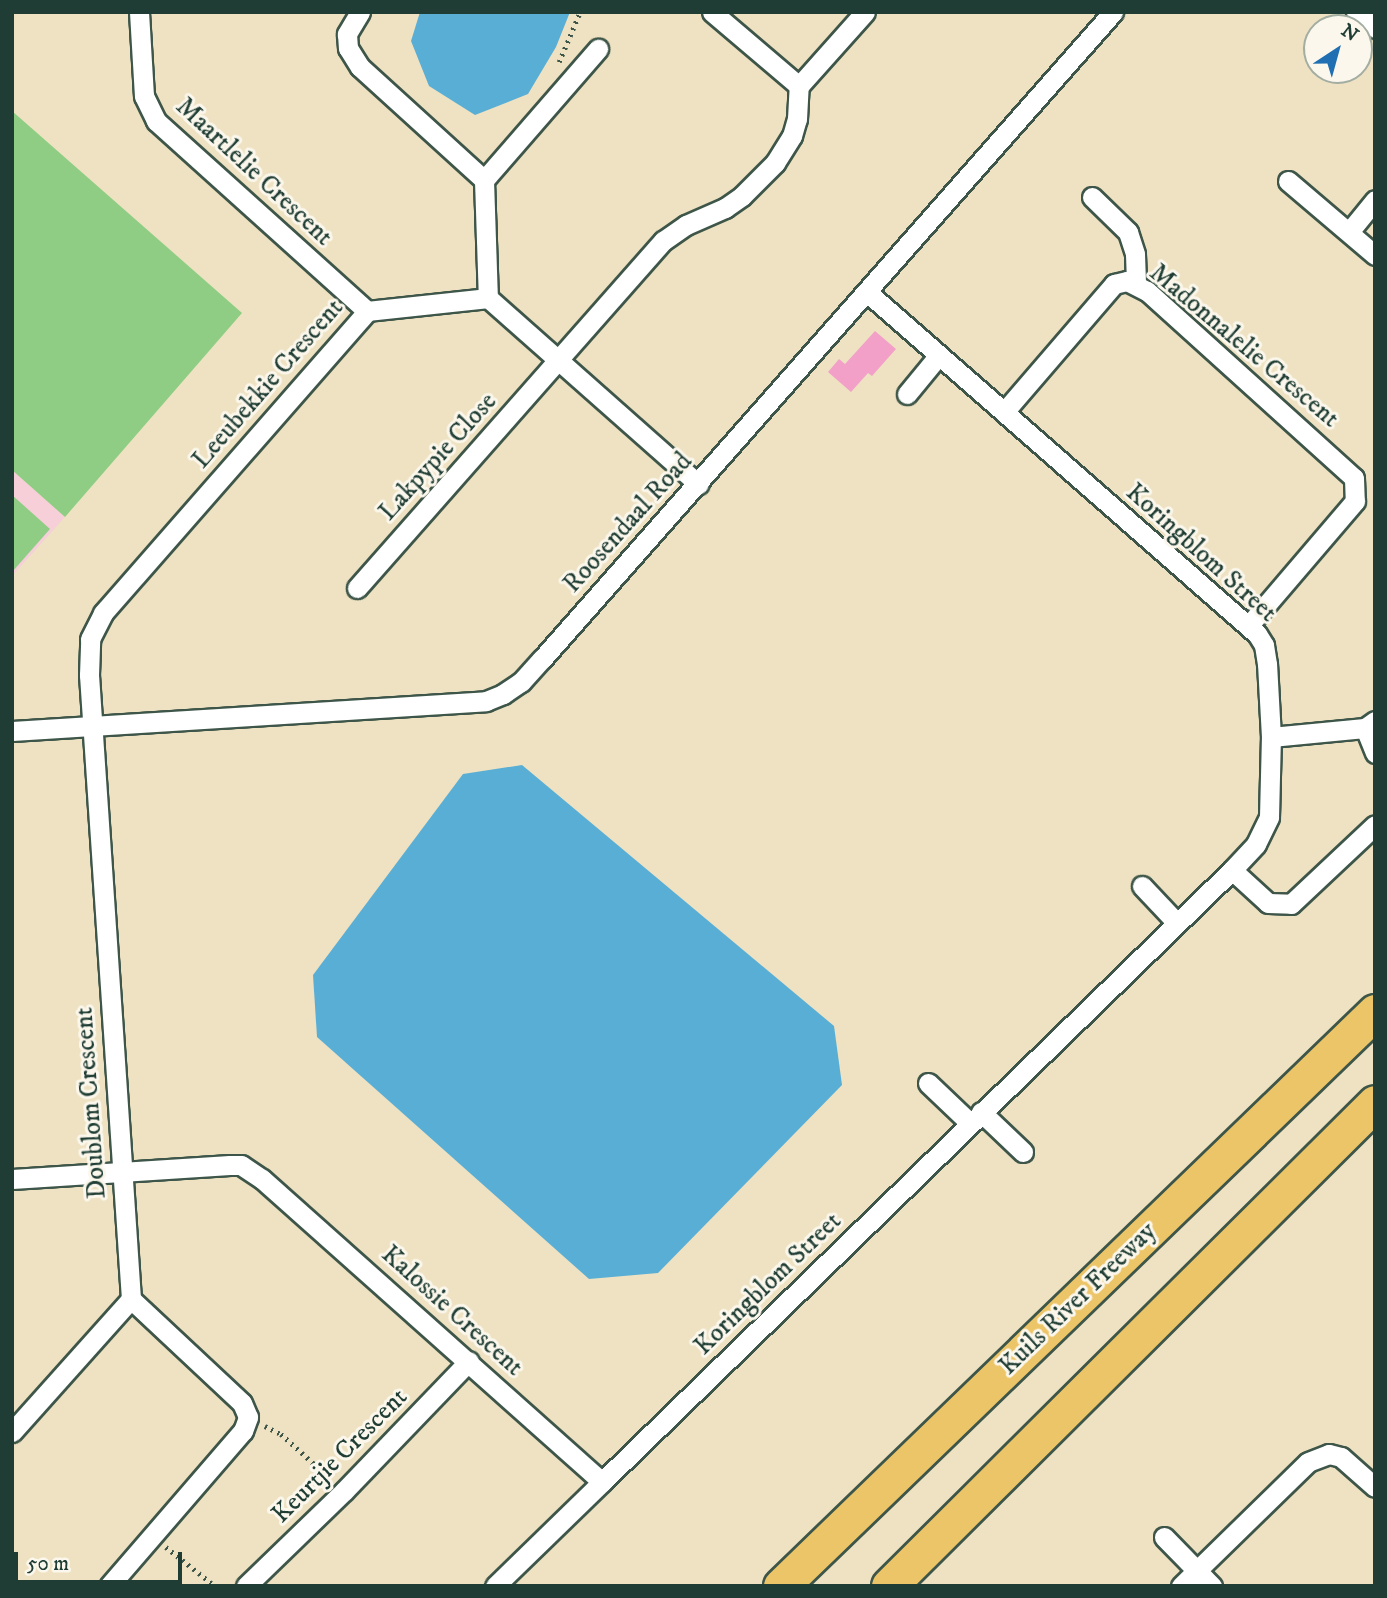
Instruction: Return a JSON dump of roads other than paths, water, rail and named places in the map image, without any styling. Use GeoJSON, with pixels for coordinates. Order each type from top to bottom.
{"type":"FeatureCollection","features":[{"type":"Feature","properties":{"kind":"highway","name":"Kuils River Freeway"},"geometry":{"type":"LineString","coordinates":[[781,1586],[1375,1012]]}},
{"type":"Feature","properties":{"kind":"highway"},"geometry":{"type":"LineString","coordinates":[[889,1586],[1375,1103]]}},
{"type":"Feature","properties":{"kind":"street","name":"Maartlelie Crescent"},"geometry":{"type":"LineString","coordinates":[[139,12],[144,96],[156,121],[367,311]]}},
{"type":"Feature","properties":{"kind":"street"},"geometry":{"type":"LineString","coordinates":[[360,12],[346,34],[348,48],[360,67],[484,180]]}},
{"type":"Feature","properties":{"kind":"street"},"geometry":{"type":"LineString","coordinates":[[712,12],[799,86],[864,12]]}},
{"type":"Feature","properties":{"kind":"street","name":"Roosendaal Road"},"geometry":{"type":"LineString","coordinates":[[12,731],[486,701],[521,681],[1113,12]]}},
{"type":"Feature","properties":{"kind":"street"},"geometry":{"type":"LineString","coordinates":[[1356,12],[1375,28]]}},
{"type":"Feature","properties":{"kind":"street"},"geometry":{"type":"LineString","coordinates":[[598,49],[484,180],[488,298],[698,484]]}},
{"type":"Feature","properties":{"kind":"street","name":"Lakpypie Close"},"geometry":{"type":"LineString","coordinates":[[357,588],[663,241],[686,225],[725,208],[742,196],[775,163],[792,136],[797,119],[799,86]]}},
{"type":"Feature","properties":{"kind":"street"},"geometry":{"type":"LineString","coordinates":[[1289,181],[1375,255]]}},
{"type":"Feature","properties":{"kind":"street"},"geometry":{"type":"LineString","coordinates":[[1092,197],[1128,232],[1135,254],[1136,284]]}},
{"type":"Feature","properties":{"kind":"street"},"geometry":{"type":"LineString","coordinates":[[1349,232],[1375,200]]}},
{"type":"Feature","properties":{"kind":"street","name":"Madonnalelie Crescent"},"geometry":{"type":"LineString","coordinates":[[1004,412],[1114,284],[1128,281],[1136,284],[1354,478],[1355,501],[1249,625]]}},
{"type":"Feature","properties":{"kind":"street","name":"Koringblom Street"},"geometry":{"type":"LineString","coordinates":[[602,1482],[1176,922],[1233,870],[1256,844],[1267,824],[1271,737],[1266,654],[1257,634],[867,292]]}},
{"type":"Feature","properties":{"kind":"street","name":"Leeubekkie Crescent"},"geometry":{"type":"LineString","coordinates":[[92,725],[90,639],[103,613],[367,311],[488,298]]}},
{"type":"Feature","properties":{"kind":"street"},"geometry":{"type":"LineString","coordinates":[[907,394],[939,355]]}},
{"type":"Feature","properties":{"kind":"street","name":"Doublom Crescent"},"geometry":{"type":"LineString","coordinates":[[92,725],[131,1298]]}},
{"type":"Feature","properties":{"kind":"street"},"geometry":{"type":"LineString","coordinates":[[1271,737],[1370,725],[1375,753]]}},
{"type":"Feature","properties":{"kind":"street"},"geometry":{"type":"LineString","coordinates":[[1233,870],[1268,903],[1291,904],[1375,825]]}},
{"type":"Feature","properties":{"kind":"street"},"geometry":{"type":"LineString","coordinates":[[1142,886],[1176,922]]}},
{"type":"Feature","properties":{"kind":"street"},"geometry":{"type":"LineString","coordinates":[[928,1083],[1023,1152]]}},
{"type":"Feature","properties":{"kind":"street","name":"Kalossie Crescent"},"geometry":{"type":"LineString","coordinates":[[12,1178],[216,1165],[241,1165],[253,1171],[602,1482]]}},
{"type":"Feature","properties":{"kind":"street"},"geometry":{"type":"LineString","coordinates":[[12,1432],[131,1298],[242,1403],[248,1417],[243,1432],[109,1586]]}},
{"type":"Feature","properties":{"kind":"street","name":"Keurtjie Crescent"},"geometry":{"type":"LineString","coordinates":[[246,1586],[344,1492],[469,1362]]}},
{"type":"Feature","properties":{"kind":"street"},"geometry":{"type":"LineString","coordinates":[[1181,1586],[1308,1462],[1329,1454],[1341,1458],[1375,1487]]}},
{"type":"Feature","properties":{"kind":"street"},"geometry":{"type":"LineString","coordinates":[[495,1586],[602,1482]]}},
{"type":"Feature","properties":{"kind":"street"},"geometry":{"type":"LineString","coordinates":[[1164,1537],[1212,1586]]}},
{"type":"Feature","properties":{"kind":"water"},"geometry":{"type":"Polygon","coordinates":[[[420,12],[570,12],[556,47],[528,94],[475,115],[429,86],[411,41],[420,12]]]}},
{"type":"Feature","properties":{"kind":"water"},"geometry":{"type":"Polygon","coordinates":[[[522,765],[834,1026],[842,1085],[658,1273],[589,1279],[317,1037],[313,975],[463,774],[522,765]]]}}]}
